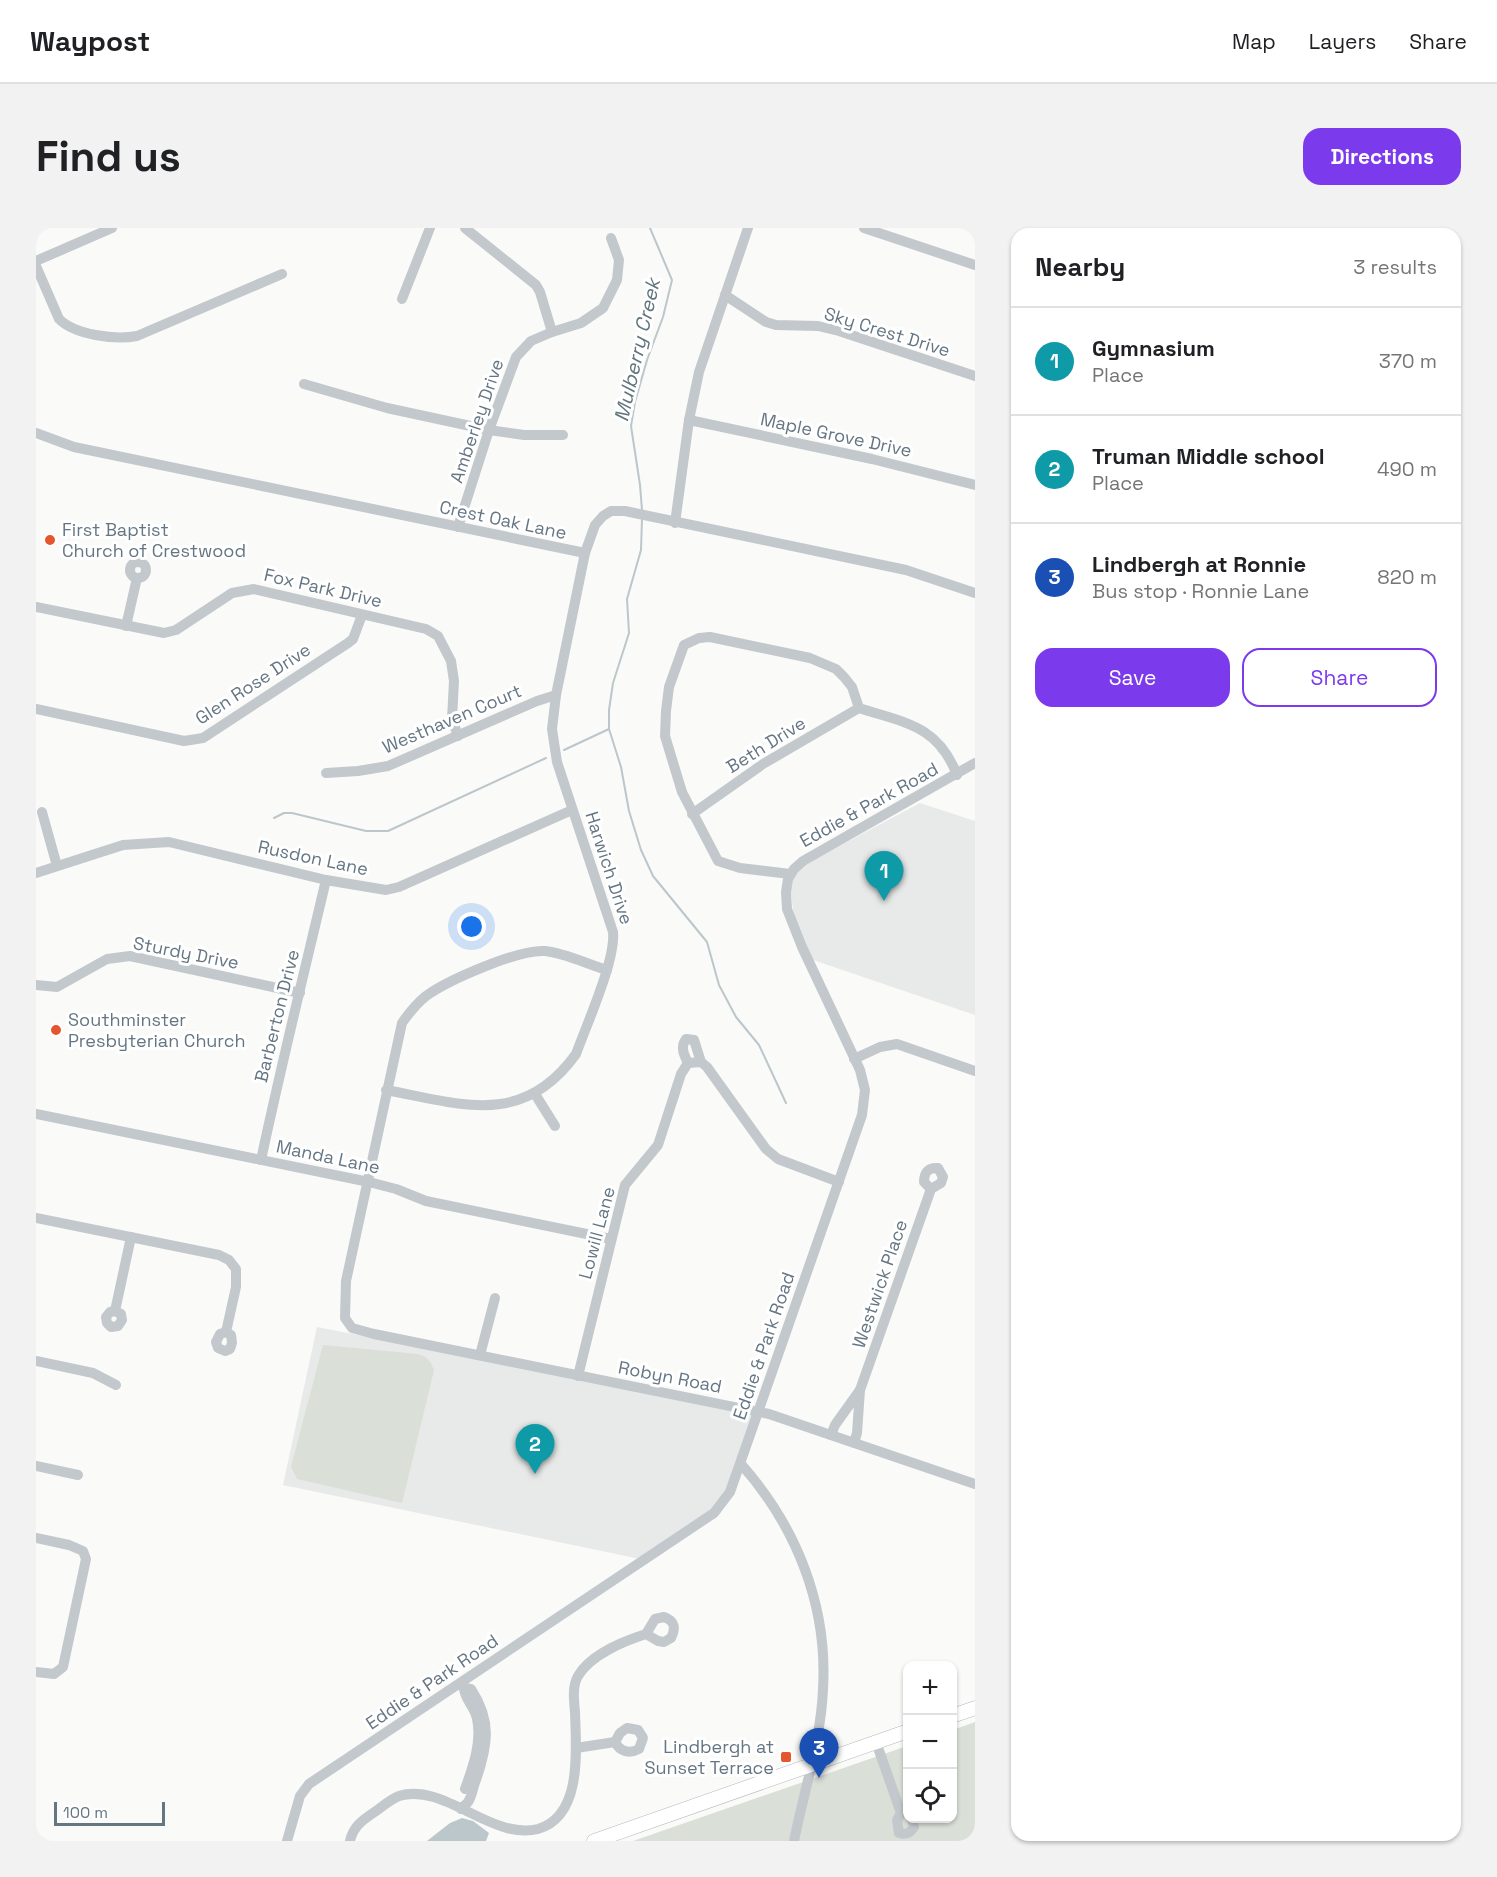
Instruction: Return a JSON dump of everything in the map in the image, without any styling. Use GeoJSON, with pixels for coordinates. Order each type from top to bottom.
{"type":"FeatureCollection","features":[{"type":"Feature","properties":{"kind":"main road"},"geometry":{"type":"LineString","coordinates":[[955,1715],[975,1708]]}},
{"type":"Feature","properties":{"kind":"main road"},"geometry":{"type":"LineString","coordinates":[[594,1841],[903,1733]]}},
{"type":"Feature","properties":{"kind":"street"},"geometry":{"type":"LineString","coordinates":[[36,261],[112,228]]}},
{"type":"Feature","properties":{"kind":"street"},"geometry":{"type":"LineString","coordinates":[[402,299],[430,228]]}},
{"type":"Feature","properties":{"kind":"street"},"geometry":{"type":"LineString","coordinates":[[465,228],[537,285],[552,332]]}},
{"type":"Feature","properties":{"kind":"street"},"geometry":{"type":"LineString","coordinates":[[675,523],[689,420],[699,372],[748,228]]}},
{"type":"Feature","properties":{"kind":"street"},"geometry":{"type":"LineString","coordinates":[[864,228],[975,265]]}},
{"type":"Feature","properties":{"kind":"street","name":"Amberley Drive"},"geometry":{"type":"LineString","coordinates":[[458,527],[489,430],[516,357],[531,341],[581,323],[603,308],[617,280],[620,260],[611,238]]}},
{"type":"Feature","properties":{"kind":"street"},"geometry":{"type":"LineString","coordinates":[[36,266],[58,319],[87,332],[123,339],[137,336],[282,274]]}},
{"type":"Feature","properties":{"kind":"street","name":"Sky Crest Drive"},"geometry":{"type":"LineString","coordinates":[[725,295],[766,322],[776,325],[818,326],[839,330],[975,376]]}},
{"type":"Feature","properties":{"kind":"street"},"geometry":{"type":"LineString","coordinates":[[304,384],[387,408],[489,430],[524,435],[563,435]]}},
{"type":"Feature","properties":{"kind":"street","name":"Maple Grove Drive"},"geometry":{"type":"LineString","coordinates":[[689,420],[872,459],[975,485]]}},
{"type":"Feature","properties":{"kind":"street","name":"Crest Oak Lane"},"geometry":{"type":"LineString","coordinates":[[36,433],[74,447],[585,554],[595,525],[603,516],[611,512],[625,511],[906,570],[975,593]]}},
{"type":"Feature","properties":{"kind":"street","name":"Harwich Drive"},"geometry":{"type":"LineString","coordinates":[[386,1090],[469,1106],[507,1103],[535,1094],[557,1076],[576,1054],[607,970],[614,940],[614,932],[572,810],[553,743],[552,729],[556,695],[585,554]]}},
{"type":"Feature","properties":{"kind":"street"},"geometry":{"type":"LineString","coordinates":[[126,626],[137,578]]}},
{"type":"Feature","properties":{"kind":"street","name":"Fox Park Drive"},"geometry":{"type":"LineString","coordinates":[[36,607],[164,633],[170,632],[232,593],[254,589],[413,625],[438,636],[451,661],[454,681],[452,719],[458,736]]}},
{"type":"Feature","properties":{"kind":"street","name":"Glen Rose Drive"},"geometry":{"type":"LineString","coordinates":[[36,709],[184,741],[203,738],[348,643],[353,639],[362,615]]}},
{"type":"Feature","properties":{"kind":"street"},"geometry":{"type":"LineString","coordinates":[[790,873],[740,868],[718,861],[692,814],[682,792],[665,736],[666,711],[672,678],[684,645],[699,638],[710,637],[810,658],[836,669],[852,687],[860,708],[912,725],[934,737],[950,758],[957,775]]}},
{"type":"Feature","properties":{"kind":"street","name":"Westhaven Court"},"geometry":{"type":"LineString","coordinates":[[326,773],[388,766],[537,701],[556,695]]}},
{"type":"Feature","properties":{"kind":"street","name":"Beth Drive"},"geometry":{"type":"LineString","coordinates":[[692,814],[763,764],[860,708]]}},
{"type":"Feature","properties":{"kind":"street","name":"Eddie & Park Road"},"geometry":{"type":"LineString","coordinates":[[287,1841],[300,1796],[309,1784],[463,1685],[714,1513],[730,1492],[864,1107],[865,1090],[854,1059],[789,915],[786,892],[790,873],[797,865],[812,856],[975,764]]}},
{"type":"Feature","properties":{"kind":"street","name":"Rusdon Lane"},"geometry":{"type":"LineString","coordinates":[[36,873],[123,845],[169,842],[326,880],[386,890],[399,887],[572,810]]}},
{"type":"Feature","properties":{"kind":"street"},"geometry":{"type":"LineString","coordinates":[[42,812],[57,866]]}},
{"type":"Feature","properties":{"kind":"street","name":"Barberton Drive"},"geometry":{"type":"LineString","coordinates":[[261,1160],[283,1054],[300,993],[326,880]]}},
{"type":"Feature","properties":{"kind":"street"},"geometry":{"type":"LineString","coordinates":[[369,1182],[386,1090],[402,1023],[418,1003],[441,988],[483,968],[526,952],[551,952],[607,970]]}},
{"type":"Feature","properties":{"kind":"street","name":"Sturdy Drive"},"geometry":{"type":"LineString","coordinates":[[36,985],[57,987],[107,959],[130,956],[300,993]]}},
{"type":"Feature","properties":{"kind":"street"},"geometry":{"type":"LineString","coordinates":[[701,1062],[688,1063],[682,1045],[686,1039],[694,1041],[701,1062],[707,1067],[766,1149],[778,1159],[838,1182]]}},
{"type":"Feature","properties":{"kind":"street"},"geometry":{"type":"LineString","coordinates":[[854,1059],[871,1050],[897,1044],[975,1071]]}},
{"type":"Feature","properties":{"kind":"street","name":"Lowill Lane"},"geometry":{"type":"LineString","coordinates":[[578,1376],[625,1185],[658,1145],[681,1074],[688,1063]]}},
{"type":"Feature","properties":{"kind":"street"},"geometry":{"type":"LineString","coordinates":[[535,1094],[555,1126]]}},
{"type":"Feature","properties":{"kind":"street","name":"Manda Lane"},"geometry":{"type":"LineString","coordinates":[[36,1114],[369,1182],[396,1189],[426,1202],[611,1239]]}},
{"type":"Feature","properties":{"kind":"street","name":"Robyn Road"},"geometry":{"type":"LineString","coordinates":[[369,1182],[346,1281],[345,1318],[352,1328],[758,1412],[975,1484]]}},
{"type":"Feature","properties":{"kind":"street","name":"Westwick Place"},"geometry":{"type":"LineString","coordinates":[[854,1443],[857,1433],[860,1390],[931,1189]]}},
{"type":"Feature","properties":{"kind":"street"},"geometry":{"type":"LineString","coordinates":[[36,1218],[219,1255],[229,1260],[236,1269],[236,1287],[226,1332]]}},
{"type":"Feature","properties":{"kind":"street"},"geometry":{"type":"LineString","coordinates":[[115,1311],[131,1237]]}},
{"type":"Feature","properties":{"kind":"street"},"geometry":{"type":"LineString","coordinates":[[480,1355],[495,1298]]}},
{"type":"Feature","properties":{"kind":"street"},"geometry":{"type":"LineString","coordinates":[[36,1361],[93,1373],[116,1385]]}},
{"type":"Feature","properties":{"kind":"street","name":"Westwick Place"},"geometry":{"type":"LineString","coordinates":[[831,1435],[835,1425],[860,1390]]}},
{"type":"Feature","properties":{"kind":"street"},"geometry":{"type":"LineString","coordinates":[[741,1464],[763,1489],[801,1556],[815,1596],[820,1622],[824,1688],[794,1841]]}},
{"type":"Feature","properties":{"kind":"street"},"geometry":{"type":"LineString","coordinates":[[36,1466],[78,1475]]}},
{"type":"Feature","properties":{"kind":"street"},"geometry":{"type":"LineString","coordinates":[[36,1538],[69,1545],[83,1551],[85,1567],[63,1667],[54,1674],[36,1672]]}},
{"type":"Feature","properties":{"kind":"street"},"geometry":{"type":"LineString","coordinates":[[351,1841],[357,1824],[394,1798],[402,1796],[422,1795],[462,1807],[513,1831],[539,1829],[554,1821],[566,1807],[572,1788],[576,1748],[574,1692],[576,1678],[584,1668],[601,1655],[624,1641],[646,1634]]}},
{"type":"Feature","properties":{"kind":"street"},"geometry":{"type":"LineString","coordinates":[[462,1807],[467,1803],[479,1771],[487,1737],[485,1716],[478,1700],[471,1689],[463,1685]]}},
{"type":"Feature","properties":{"kind":"street"},"geometry":{"type":"LineString","coordinates":[[576,1748],[615,1742]]}},
{"type":"Feature","properties":{"kind":"street"},"geometry":{"type":"LineString","coordinates":[[876,1742],[903,1811]]}},
{"type":"Feature","properties":{"kind":"street"},"geometry":{"type":"LineString","coordinates":[[903,1815],[897,1820],[899,1833],[911,1832],[913,1823]]}},
{"type":"Feature","properties":{"kind":"shaded area"},"geometry":{"type":"Polygon","coordinates":[[[920,803],[975,821],[975,1015],[813,960],[794,918],[790,883],[800,867],[920,803]]]}},
{"type":"Feature","properties":{"kind":"shaded area"},"geometry":{"type":"Polygon","coordinates":[[[317,1327],[758,1412],[728,1489],[712,1512],[645,1560],[283,1485],[317,1327]]]}},
{"type":"Feature","properties":{"kind":"shaded area"},"geometry":{"type":"Polygon","coordinates":[[[323,1345],[417,1354],[426,1358],[433,1367],[402,1503],[297,1479],[291,1467],[323,1345]]]}},
{"type":"Feature","properties":{"kind":"shaded area"},"geometry":{"type":"Polygon","coordinates":[[[975,1722],[975,1841],[633,1841],[903,1747],[903,1823],[957,1823],[957,1729],[975,1722]]]}},
{"type":"Feature","properties":{"kind":"shaded area"},"geometry":{"type":"Polygon","coordinates":[[[462,1818],[473,1821],[489,1833],[486,1841],[427,1841],[450,1823],[462,1818]]]}},
{"type":"Feature","properties":{"kind":"waterway","name":"Mulberry Creek"},"geometry":{"type":"LineString","coordinates":[[642,510],[631,426],[635,402],[663,317],[672,280],[650,228]]}},
{"type":"Feature","properties":{"kind":"waterway"},"geometry":{"type":"LineString","coordinates":[[642,519],[641,550],[627,599],[629,633],[613,683],[609,710],[609,729],[621,767],[629,811],[641,850],[653,876],[707,942],[719,985],[736,1017],[759,1045],[786,1103]]}},
{"type":"Feature","properties":{"kind":"waterway"},"geometry":{"type":"LineString","coordinates":[[564,750],[609,729]]}},
{"type":"Feature","properties":{"kind":"waterway"},"geometry":{"type":"LineString","coordinates":[[274,818],[284,813],[292,813],[366,831],[388,831],[546,758]]}},
{"type":"Feature","properties":{"kind":"place","name":"First Baptist Church of Crestwood"},"geometry":{"type":"Point","coordinates":[50,540]}},
{"type":"Feature","properties":{"kind":"place","name":"Gymnasium"},"geometry":{"type":"Point","coordinates":[884,901]}},
{"type":"Feature","properties":{"kind":"place","name":"Southminster Presbyterian Church"},"geometry":{"type":"Point","coordinates":[56,1030]}},
{"type":"Feature","properties":{"kind":"place","name":"Truman Middle school"},"geometry":{"type":"Point","coordinates":[535,1474]}},
{"type":"Feature","properties":{"kind":"place","name":"Lindbergh at Sunset Terrace"},"geometry":{"type":"Point","coordinates":[786,1757]}},
{"type":"Feature","properties":{"kind":"place","name":"Lindbergh at Ronnie"},"geometry":{"type":"Point","coordinates":[819,1778]}}]}
